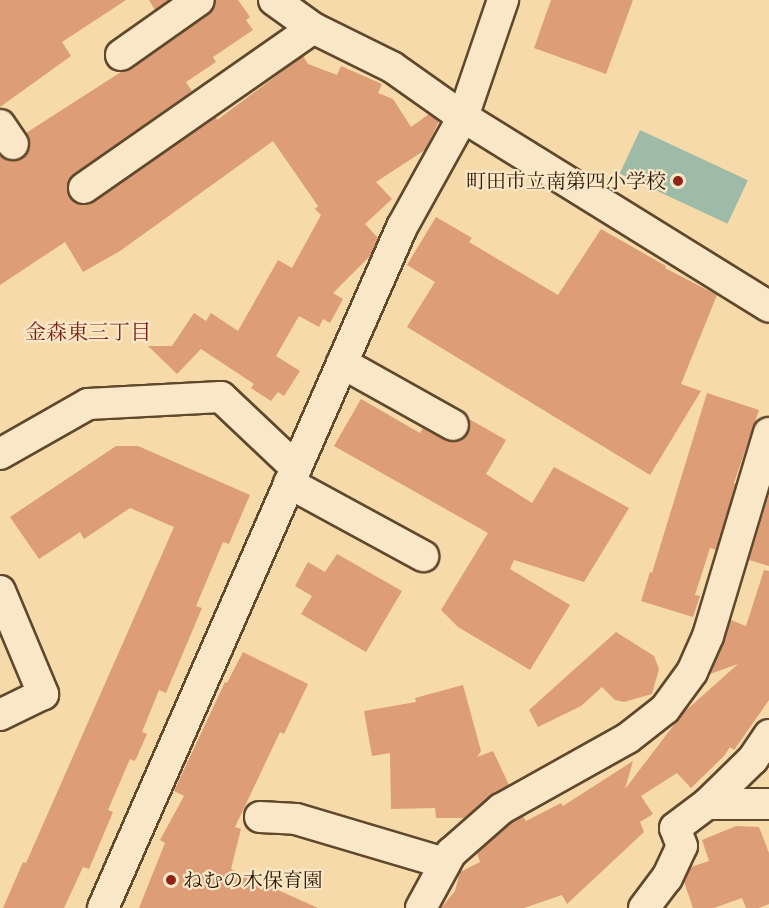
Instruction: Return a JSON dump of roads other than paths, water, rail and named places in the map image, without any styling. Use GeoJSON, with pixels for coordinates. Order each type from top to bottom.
{"type":"FeatureCollection","features":[{"type":"Feature","properties":{"kind":"street"},"geometry":{"type":"LineString","coordinates":[[121,55],[200,0]]}},
{"type":"Feature","properties":{"kind":"street"},"geometry":{"type":"LineString","coordinates":[[274,0],[313,28],[392,67],[464,117],[769,307]]}},
{"type":"Feature","properties":{"kind":"street"},"geometry":{"type":"LineString","coordinates":[[103,908],[402,227],[464,117],[503,0]]}},
{"type":"Feature","properties":{"kind":"street"},"geometry":{"type":"LineString","coordinates":[[84,188],[313,28]]}},
{"type":"Feature","properties":{"kind":"street"},"geometry":{"type":"LineString","coordinates":[[342,363],[453,425]]}},
{"type":"Feature","properties":{"kind":"street"},"geometry":{"type":"LineString","coordinates":[[0,454],[88,404],[221,397],[293,475],[423,556]]}},
{"type":"Feature","properties":{"kind":"street"},"geometry":{"type":"LineString","coordinates":[[421,908],[451,853],[501,809],[628,738],[664,709],[692,672],[708,636],[769,433]]}},
{"type":"Feature","properties":{"kind":"street"},"geometry":{"type":"LineString","coordinates":[[0,716],[43,694],[1,598]]}},
{"type":"Feature","properties":{"kind":"street"},"geometry":{"type":"LineString","coordinates":[[645,908],[667,878],[682,846],[675,828],[707,804],[753,759],[769,735]]}},
{"type":"Feature","properties":{"kind":"street"},"geometry":{"type":"LineString","coordinates":[[707,804],[769,804]]}},
{"type":"Feature","properties":{"kind":"street"},"geometry":{"type":"LineString","coordinates":[[260,817],[296,819],[445,863]]}},
{"type":"Feature","properties":{"kind":"place","name":"町田市立南第四小学校"},"geometry":{"type":"Point","coordinates":[678,181]}},
{"type":"Feature","properties":{"kind":"place","name":"ねむの木保育園"},"geometry":{"type":"Point","coordinates":[171,880]}},
{"type":"Feature","properties":{"kind":"district","name":"金森東三丁目"},"geometry":{"type":"Point","coordinates":[88,332]}}]}
